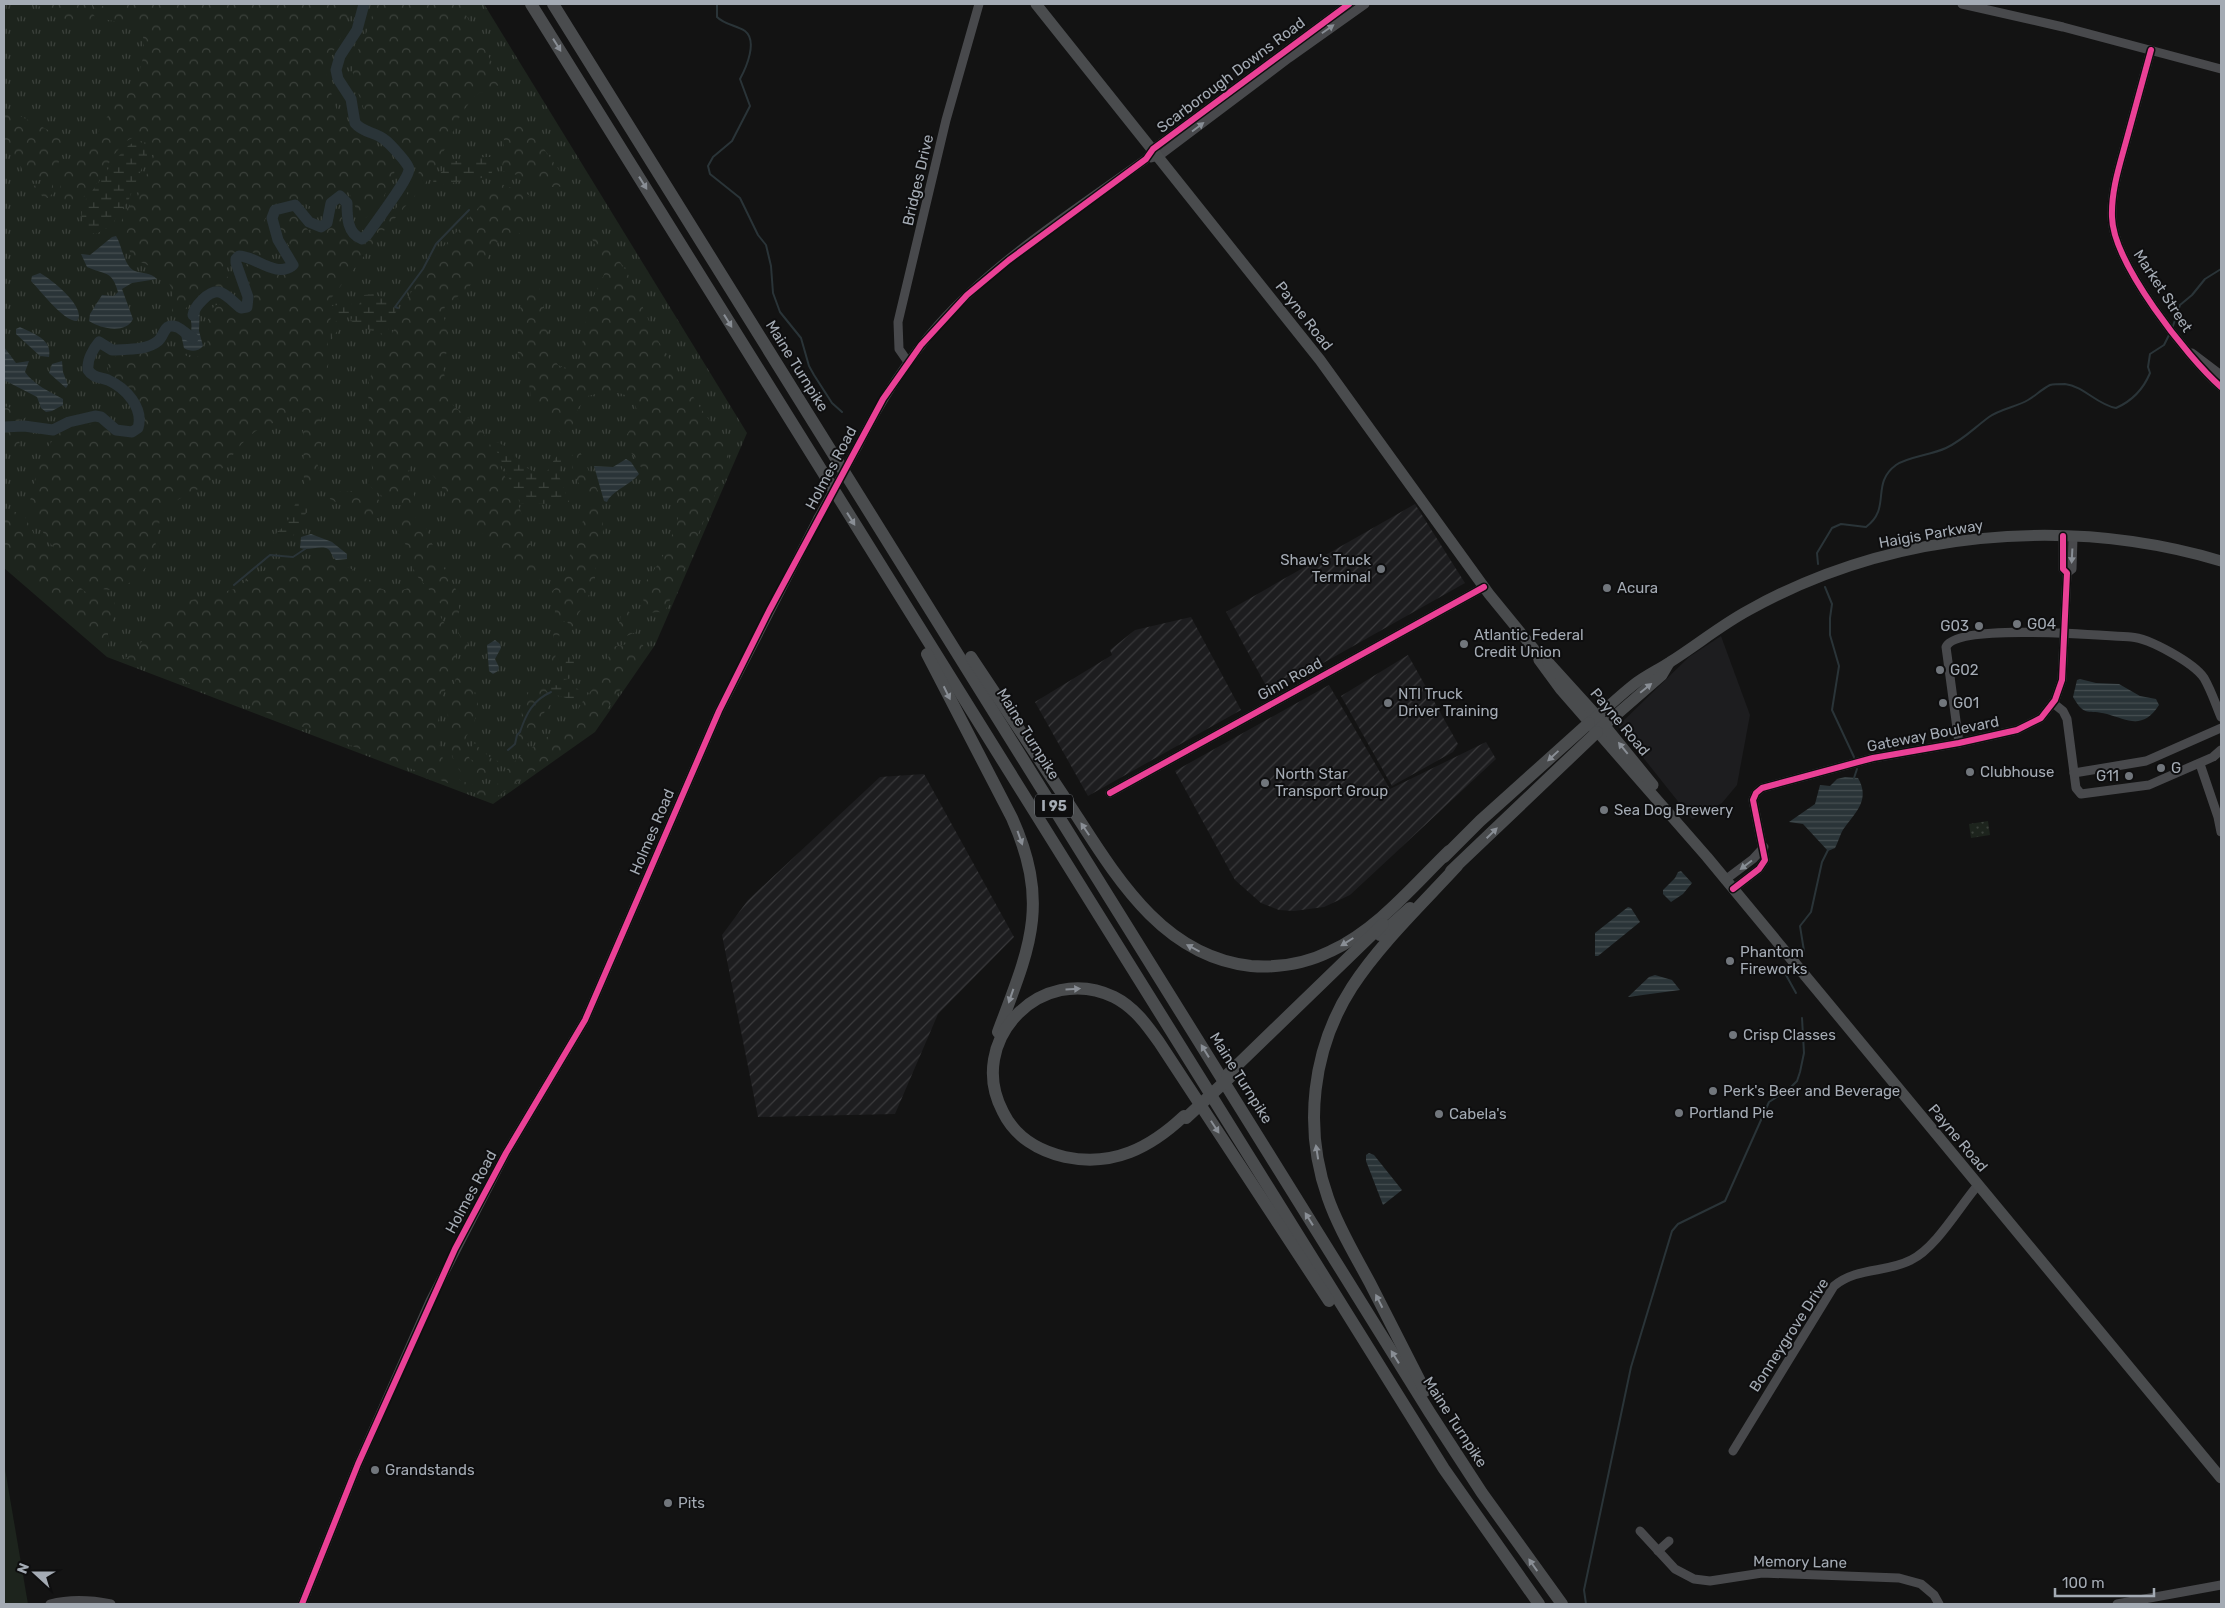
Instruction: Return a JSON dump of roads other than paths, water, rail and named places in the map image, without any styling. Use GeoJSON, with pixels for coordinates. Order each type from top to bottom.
{"type":"FeatureCollection","features":[{"type":"Feature","properties":{"kind":"highway","name":"I 95"},"geometry":{"type":"LineString","coordinates":[[531,4],[1444,1469],[1539,1604]]}},
{"type":"Feature","properties":{"kind":"highway","name":"Maine Turnpike"},"geometry":{"type":"LineString","coordinates":[[553,4],[1456,1454],[1562,1604]]}},
{"type":"Feature","properties":{"kind":"highway"},"geometry":{"type":"LineString","coordinates":[[888,543],[949,625],[1122,882],[1158,923],[1196,950],[1225,961],[1256,966],[1288,965],[1318,957],[1346,943],[1371,925],[1449,851],[1597,724]]}},
{"type":"Feature","properties":{"kind":"highway"},"geometry":{"type":"LineString","coordinates":[[894,587],[1012,818],[1023,847],[1031,877],[1034,908],[1030,939],[996,1036],[989,1067],[989,1082],[998,1112],[1006,1125],[1029,1146],[1058,1159],[1088,1163],[1120,1159],[1142,1152],[1162,1140],[1396,919],[1456,866]]}},
{"type":"Feature","properties":{"kind":"highway"},"geometry":{"type":"LineString","coordinates":[[1456,1454],[1334,1212],[1321,1175],[1314,1123],[1316,1081],[1322,1053],[1331,1026],[1345,998],[1370,963],[1456,866],[1597,724]]}},
{"type":"Feature","properties":{"kind":"highway"},"geometry":{"type":"LineString","coordinates":[[1228,1076],[1370,937],[1449,851]]}},
{"type":"Feature","properties":{"kind":"highway"},"geometry":{"type":"LineString","coordinates":[[1185,1117],[1147,1146],[1117,1158],[1079,1160],[1048,1152],[1028,1142],[1016,1131],[999,1105],[993,1074],[998,1044],[1005,1029],[1026,1006],[1054,992],[1069,989],[1093,990],[1115,998],[1128,1006],[1140,1016],[1159,1042],[1336,1311],[1353,1323]]}},
{"type":"Feature","properties":{"kind":"main road","name":"Payne Road"},"geometry":{"type":"LineString","coordinates":[[1036,4],[1156,152],[1320,360],[1484,587],[1538,654],[1539,660],[1561,690],[1597,724],[2221,1478]]}},
{"type":"Feature","properties":{"kind":"main road","name":"Haigis Parkway"},"geometry":{"type":"LineString","coordinates":[[1597,724],[1662,675],[1669,663],[1703,637],[1758,605],[1808,582],[1849,567],[1910,550],[1973,539],[2015,536],[2068,536],[2134,542],[2221,561]]}},
{"type":"Feature","properties":{"kind":"street","name":"Bridges Drive"},"geometry":{"type":"LineString","coordinates":[[908,362],[899,349],[898,322],[951,102],[978,4]]}},
{"type":"Feature","properties":{"kind":"street","name":"Scarborough Downs Road"},"geometry":{"type":"LineString","coordinates":[[1156,152],[1348,4]]}},
{"type":"Feature","properties":{"kind":"street","name":"Scarborough Downs Road"},"geometry":{"type":"LineString","coordinates":[[1156,152],[1365,4]]}},
{"type":"Feature","properties":{"kind":"street"},"geometry":{"type":"LineString","coordinates":[[1962,4],[2063,27],[2221,69]]}},
{"type":"Feature","properties":{"kind":"street","name":"Market Street"},"geometry":{"type":"LineString","coordinates":[[2151,50],[2116,178],[2112,218],[2117,239],[2130,270],[2185,349],[2221,387]]}},
{"type":"Feature","properties":{"kind":"street","name":"Holmes Road"},"geometry":{"type":"LineString","coordinates":[[302,1604],[354,1472],[430,1301],[493,1176],[585,1020],[719,711],[818,518],[883,399],[908,362],[939,324],[991,274],[1156,152]]}},
{"type":"Feature","properties":{"kind":"street","name":"Market Street"},"geometry":{"type":"LineString","coordinates":[[2185,349],[2203,359],[2221,375]]}},
{"type":"Feature","properties":{"kind":"street","name":"Gateway Boulevard"},"geometry":{"type":"LineString","coordinates":[[1733,889],[1764,863],[1766,858],[1753,800],[1756,793],[1762,788],[1873,758],[1959,743],[2023,728],[2041,718],[2053,703],[2062,680],[2067,572],[2063,569],[2068,536]]}},
{"type":"Feature","properties":{"kind":"street","name":"Ginn Road"},"geometry":{"type":"LineString","coordinates":[[1110,793],[1484,587]]}},
{"type":"Feature","properties":{"kind":"street"},"geometry":{"type":"LineString","coordinates":[[1959,743],[1945,656],[1946,647],[1948,642],[1960,637],[1995,631],[2137,637],[2158,645],[2201,675],[2221,717]]}},
{"type":"Feature","properties":{"kind":"street"},"geometry":{"type":"LineString","coordinates":[[2053,703],[2063,711],[2067,719],[2077,790],[2081,794],[2149,785],[2200,764],[2221,750]]}},
{"type":"Feature","properties":{"kind":"street"},"geometry":{"type":"LineString","coordinates":[[2074,773],[2140,763],[2221,728]]}},
{"type":"Feature","properties":{"kind":"street"},"geometry":{"type":"LineString","coordinates":[[2200,764],[2218,817],[2221,832]]}},
{"type":"Feature","properties":{"kind":"street"},"geometry":{"type":"LineString","coordinates":[[1725,880],[1753,860],[1764,847]]}},
{"type":"Feature","properties":{"kind":"street","name":"Bonneygrove Drive"},"geometry":{"type":"LineString","coordinates":[[1733,1452],[1834,1286],[1851,1275],[1902,1264],[1916,1257],[1932,1243],[1978,1185]]}},
{"type":"Feature","properties":{"kind":"street","name":"Memory Lane"},"geometry":{"type":"LineString","coordinates":[[1640,1531],[1678,1572],[1700,1581],[1762,1573],[1898,1578],[1921,1584],[1934,1595],[1939,1604]]}},
{"type":"Feature","properties":{"kind":"street"},"geometry":{"type":"LineString","coordinates":[[1658,1551],[1669,1541]]}},
{"type":"Feature","properties":{"kind":"street"},"geometry":{"type":"LineString","coordinates":[[2117,1604],[2221,1584]]}},
{"type":"Feature","properties":{"kind":"street"},"geometry":{"type":"LineString","coordinates":[[50,1604],[66,1601],[94,1600],[111,1604]]}},
{"type":"Feature","properties":{"kind":"waterway"},"geometry":{"type":"LineString","coordinates":[[193,315],[203,300],[215,292],[225,294],[241,308],[247,307],[248,297],[236,263],[236,259],[239,256],[280,270],[293,265],[278,240],[272,218],[275,210],[295,205],[309,222],[321,227],[327,223],[331,203],[340,196],[347,203],[348,219],[353,233],[362,239],[367,235],[404,182],[409,169],[406,163],[385,140],[362,129],[355,123],[351,99],[338,79],[336,70],[340,56],[357,30],[364,4]]}},
{"type":"Feature","properties":{"kind":"waterway"},"geometry":{"type":"LineString","coordinates":[[717,4],[717,17],[723,22],[745,31],[751,41],[750,55],[740,79],[750,106],[732,141],[713,157],[708,166],[710,174],[740,198],[758,235],[766,245],[771,266],[773,293],[780,312],[801,338],[809,366],[814,375],[832,403],[842,412]]}},
{"type":"Feature","properties":{"kind":"waterway"},"geometry":{"type":"LineString","coordinates":[[398,308],[395,307],[423,269],[436,244],[469,210]]}},
{"type":"Feature","properties":{"kind":"waterway"},"geometry":{"type":"LineString","coordinates":[[2172,329],[2180,305],[2192,295],[2205,279],[2221,269]]}},
{"type":"Feature","properties":{"kind":"waterway"},"geometry":{"type":"LineString","coordinates":[[4,427],[24,426],[53,430],[69,422],[95,416],[101,417],[116,430],[132,432],[138,428],[139,421],[136,406],[132,399],[115,384],[94,376],[88,370],[89,359],[95,348],[99,342],[112,350],[136,349],[148,346],[158,341],[169,326],[179,328],[193,338]]}},
{"type":"Feature","properties":{"kind":"waterway"},"geometry":{"type":"LineString","coordinates":[[1818,564],[1817,553],[1832,528],[1841,524],[1866,527],[1874,520],[1878,512],[1884,480],[1888,472],[1896,465],[1952,445],[1993,414],[2031,398],[2050,385],[2072,385],[2103,403],[2116,408],[2127,402],[2140,390],[2150,373],[2148,367],[2150,354],[2164,345],[2169,335]]}},
{"type":"Feature","properties":{"kind":"waterway"},"geometry":{"type":"LineString","coordinates":[[234,585],[270,555],[293,557],[305,549]]}},
{"type":"Feature","properties":{"kind":"waterway"},"geometry":{"type":"LineString","coordinates":[[1825,587],[1832,604],[1830,635],[1839,666],[1832,710],[1854,757]]}},
{"type":"Feature","properties":{"kind":"waterway"},"geometry":{"type":"LineString","coordinates":[[508,750],[515,744],[517,735],[531,708],[539,699],[551,692]]}},
{"type":"Feature","properties":{"kind":"waterway"},"geometry":{"type":"LineString","coordinates":[[1854,778],[1857,769]]}},
{"type":"Feature","properties":{"kind":"waterway"},"geometry":{"type":"LineString","coordinates":[[1802,958],[1804,951],[1800,926],[1811,912],[1822,862],[1828,850]]}},
{"type":"Feature","properties":{"kind":"waterway"},"geometry":{"type":"LineString","coordinates":[[1786,975],[1796,993]]}},
{"type":"Feature","properties":{"kind":"waterway"},"geometry":{"type":"LineString","coordinates":[[1586,1604],[1584,1590],[1631,1367],[1672,1231],[1678,1224],[1725,1201],[1769,1102],[1788,1090],[1797,1081],[1804,1053],[1802,1018]]}},
{"type":"Feature","properties":{"kind":"place","name":"Shaw's Truck Terminal"},"geometry":{"type":"Point","coordinates":[1381,569]}},
{"type":"Feature","properties":{"kind":"place","name":"Acura"},"geometry":{"type":"Point","coordinates":[1607,588]}},
{"type":"Feature","properties":{"kind":"place","name":"G04"},"geometry":{"type":"Point","coordinates":[2017,624]}},
{"type":"Feature","properties":{"kind":"place","name":"G03"},"geometry":{"type":"Point","coordinates":[1979,626]}},
{"type":"Feature","properties":{"kind":"place","name":"Atlantic Federal Credit Union"},"geometry":{"type":"Point","coordinates":[1464,644]}},
{"type":"Feature","properties":{"kind":"place","name":"G02"},"geometry":{"type":"Point","coordinates":[1940,670]}},
{"type":"Feature","properties":{"kind":"place","name":"NTI Truck Driver Training"},"geometry":{"type":"Point","coordinates":[1388,703]}},
{"type":"Feature","properties":{"kind":"place","name":"G01"},"geometry":{"type":"Point","coordinates":[1943,703]}},
{"type":"Feature","properties":{"kind":"place","name":"G"},"geometry":{"type":"Point","coordinates":[2161,768]}},
{"type":"Feature","properties":{"kind":"place","name":"Clubhouse"},"geometry":{"type":"Point","coordinates":[1970,772]}},
{"type":"Feature","properties":{"kind":"place","name":"G11"},"geometry":{"type":"Point","coordinates":[2129,776]}},
{"type":"Feature","properties":{"kind":"place","name":"North Star Transport Group"},"geometry":{"type":"Point","coordinates":[1265,783]}},
{"type":"Feature","properties":{"kind":"place","name":"Sea Dog Brewery"},"geometry":{"type":"Point","coordinates":[1604,810]}},
{"type":"Feature","properties":{"kind":"place","name":"Phantom Fireworks"},"geometry":{"type":"Point","coordinates":[1730,961]}},
{"type":"Feature","properties":{"kind":"place","name":"Crisp Classes"},"geometry":{"type":"Point","coordinates":[1733,1035]}},
{"type":"Feature","properties":{"kind":"place","name":"Perk's Beer and Beverage"},"geometry":{"type":"Point","coordinates":[1713,1091]}},
{"type":"Feature","properties":{"kind":"place","name":"Portland Pie"},"geometry":{"type":"Point","coordinates":[1679,1113]}},
{"type":"Feature","properties":{"kind":"place","name":"Cabela's"},"geometry":{"type":"Point","coordinates":[1439,1114]}},
{"type":"Feature","properties":{"kind":"place","name":"Grandstands"},"geometry":{"type":"Point","coordinates":[375,1470]}},
{"type":"Feature","properties":{"kind":"place","name":"Pits"},"geometry":{"type":"Point","coordinates":[668,1503]}}]}
